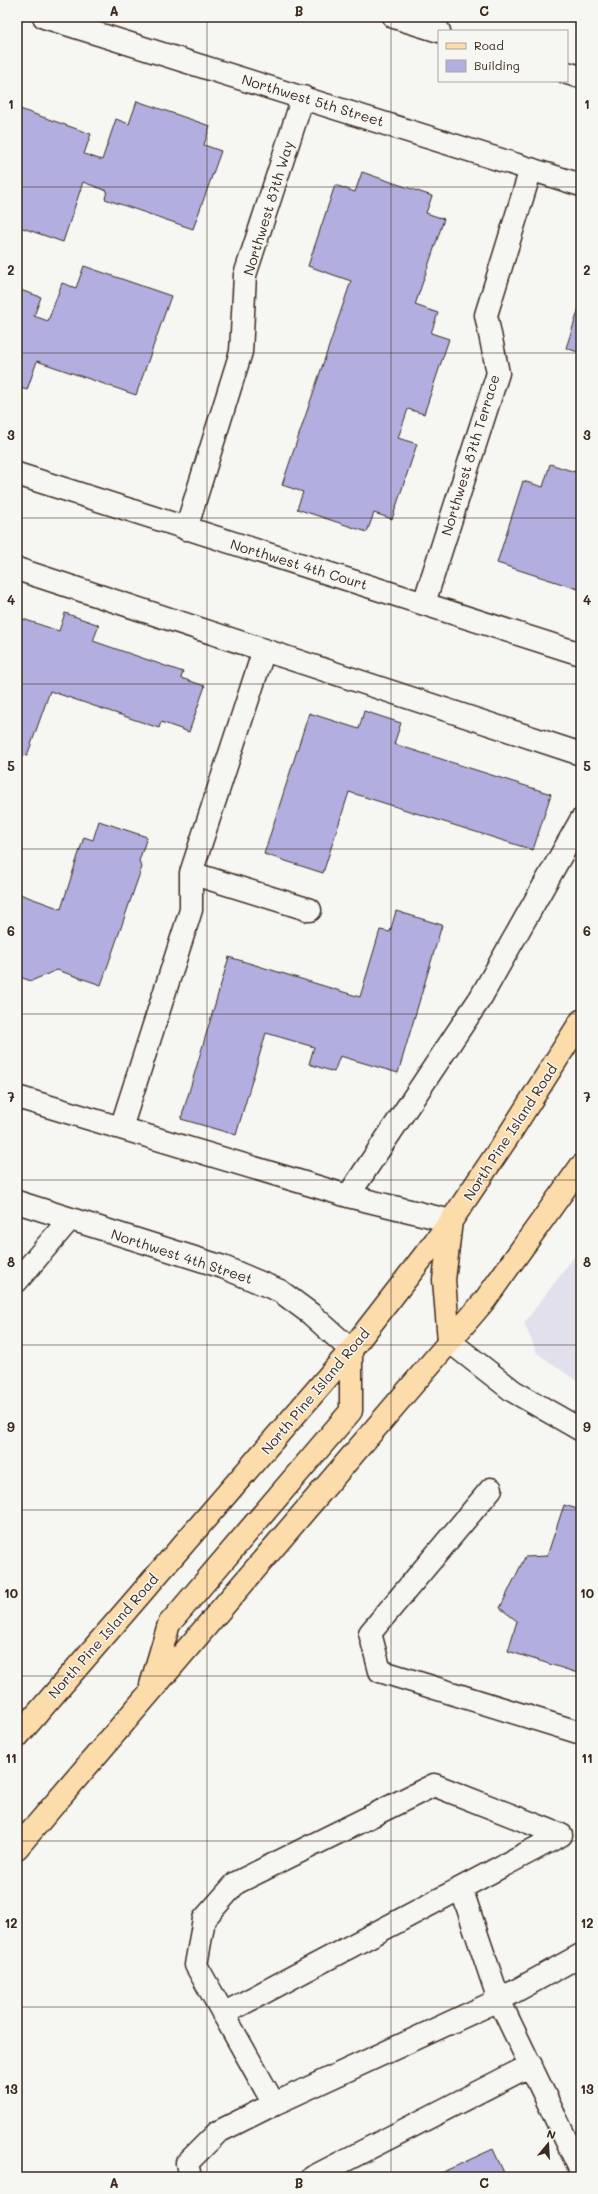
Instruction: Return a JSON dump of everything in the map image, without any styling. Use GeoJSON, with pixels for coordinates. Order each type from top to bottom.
{"type":"FeatureCollection","features":[{"type":"Feature","properties":{"kind":"main road","name":"North Pine Island Road"},"geometry":{"type":"LineString","coordinates":[[17,1736],[351,1350],[451,1221],[507,1138],[581,1021]]}},
{"type":"Feature","properties":{"kind":"main road"},"geometry":{"type":"LineString","coordinates":[[17,1848],[485,1300],[581,1166]]}},
{"type":"Feature","properties":{"kind":"main road"},"geometry":{"type":"LineString","coordinates":[[449,1341],[444,1280],[451,1221]]}},
{"type":"Feature","properties":{"kind":"main road"},"geometry":{"type":"LineString","coordinates":[[148,1694],[169,1624],[351,1411],[351,1350]]}},
{"type":"Feature","properties":{"kind":"street","name":"Northwest 5th Street"},"geometry":{"type":"LineString","coordinates":[[44,17],[581,185]]}},
{"type":"Feature","properties":{"kind":"street"},"geometry":{"type":"LineString","coordinates":[[394,17],[438,32]]}},
{"type":"Feature","properties":{"kind":"street"},"geometry":{"type":"LineString","coordinates":[[568,73],[581,77]]}},
{"type":"Feature","properties":{"kind":"street","name":"Northwest 87th Way"},"geometry":{"type":"LineString","coordinates":[[186,529],[241,352],[245,274],[303,97]]}},
{"type":"Feature","properties":{"kind":"street","name":"Northwest 87th Terrace"},"geometry":{"type":"LineString","coordinates":[[424,602],[498,373],[486,315],[531,169]]}},
{"type":"Feature","properties":{"kind":"street","name":"Northwest 4th Court"},"geometry":{"type":"LineString","coordinates":[[17,474],[186,529],[424,602],[581,654]]}},
{"type":"Feature","properties":{"kind":"street"},"geometry":{"type":"LineString","coordinates":[[17,570],[581,754]]}},
{"type":"Feature","properties":{"kind":"street"},"geometry":{"type":"LineString","coordinates":[[121,1128],[190,910],[191,873],[264,650]]}},
{"type":"Feature","properties":{"kind":"street"},"geometry":{"type":"LineString","coordinates":[[348,1196],[481,997],[581,820]]}},
{"type":"Feature","properties":{"kind":"street"},"geometry":{"type":"LineString","coordinates":[[191,873],[310,910]]}},
{"type":"Feature","properties":{"kind":"street"},"geometry":{"type":"LineString","coordinates":[[17,1097],[348,1196],[451,1221]]}},
{"type":"Feature","properties":{"kind":"street","name":"Northwest 4th Street"},"geometry":{"type":"LineString","coordinates":[[17,1202],[69,1220],[223,1267],[280,1291],[311,1314],[351,1350]]}},
{"type":"Feature","properties":{"kind":"street"},"geometry":{"type":"LineString","coordinates":[[17,1281],[69,1220]]}},
{"type":"Feature","properties":{"kind":"street"},"geometry":{"type":"LineString","coordinates":[[449,1341],[513,1391],[581,1430]]}},
{"type":"Feature","properties":{"kind":"street"},"geometry":{"type":"LineString","coordinates":[[491,1489],[370,1633],[380,1671],[581,1733]]}},
{"type":"Feature","properties":{"kind":"street"},"geometry":{"type":"LineString","coordinates":[[223,2014],[561,1834],[434,1785],[236,1883],[204,1919],[196,1965],[223,2014],[274,2104]]}},
{"type":"Feature","properties":{"kind":"street"},"geometry":{"type":"LineString","coordinates":[[461,1888],[499,2000],[531,2065],[573,2133],[581,2171]]}},
{"type":"Feature","properties":{"kind":"street"},"geometry":{"type":"LineString","coordinates":[[190,2177],[187,2163],[218,2132],[274,2104],[499,2000],[581,1955]]}},
{"type":"Feature","properties":{"kind":"street"},"geometry":{"type":"LineString","coordinates":[[313,2177],[531,2065]]}},
{"type":"Feature","properties":{"kind":"shaded area"},"geometry":{"type":"Polygon","coordinates":[[[581,1248],[581,1384],[537,1353],[524,1323],[581,1248]]]}},
{"type":"Feature","properties":{"kind":"building"},"geometry":{"type":"Polygon","coordinates":[[[137,101],[210,126],[204,145],[221,151],[193,229],[105,199],[107,191],[83,182],[63,242],[17,226],[17,108],[91,134],[84,154],[102,160],[116,119],[129,124],[137,101]]]}},
{"type":"Feature","properties":{"kind":"building"},"geometry":{"type":"Polygon","coordinates":[[[362,172],[432,196],[426,213],[444,219],[415,305],[438,313],[431,333],[449,339],[424,414],[408,409],[398,438],[417,444],[392,519],[374,513],[367,532],[297,509],[303,492],[282,485],[351,281],[308,266],[335,185],[355,192],[362,172]]]}},
{"type":"Feature","properties":{"kind":"building"},"geometry":{"type":"Polygon","coordinates":[[[84,266],[171,296],[136,395],[37,361],[27,390],[17,387],[17,289],[41,297],[34,316],[48,321],[62,283],[76,288],[84,266]]]}},
{"type":"Feature","properties":{"kind":"building"},"geometry":{"type":"Polygon","coordinates":[[[581,302],[581,353],[566,348],[581,302]]]}},
{"type":"Feature","properties":{"kind":"building"},"geometry":{"type":"Polygon","coordinates":[[[581,453],[581,590],[497,563],[523,481],[543,487],[550,464],[575,472],[581,453]]]}},
{"type":"Feature","properties":{"kind":"building"},"geometry":{"type":"Polygon","coordinates":[[[65,613],[99,625],[93,641],[183,672],[181,678],[205,686],[189,732],[161,722],[159,728],[50,691],[27,756],[22,755],[17,770],[17,617],[59,631],[65,613]]]}},
{"type":"Feature","properties":{"kind":"building"},"geometry":{"type":"Polygon","coordinates":[[[364,711],[401,723],[394,744],[551,794],[533,850],[349,792],[323,873],[264,854],[309,713],[359,729],[364,711]]]}},
{"type":"Feature","properties":{"kind":"building"},"geometry":{"type":"Polygon","coordinates":[[[99,821],[147,837],[139,861],[142,867],[101,985],[57,970],[31,981],[17,976],[19,956],[17,955],[17,893],[61,909],[84,837],[93,840],[99,821]]]}},
{"type":"Feature","properties":{"kind":"building"},"geometry":{"type":"Polygon","coordinates":[[[396,911],[442,925],[398,1073],[340,1056],[334,1072],[309,1064],[314,1047],[266,1033],[236,1135],[181,1119],[229,957],[360,997],[380,930],[390,932],[396,911]]]}},
{"type":"Feature","properties":{"kind":"building"},"geometry":{"type":"Polygon","coordinates":[[[564,1505],[581,1510],[581,1674],[508,1651],[517,1621],[500,1608],[525,1557],[547,1556],[564,1505]]]}},
{"type":"Feature","properties":{"kind":"building"},"geometry":{"type":"Polygon","coordinates":[[[493,2149],[506,2177],[432,2177],[493,2149]]]}}]}
